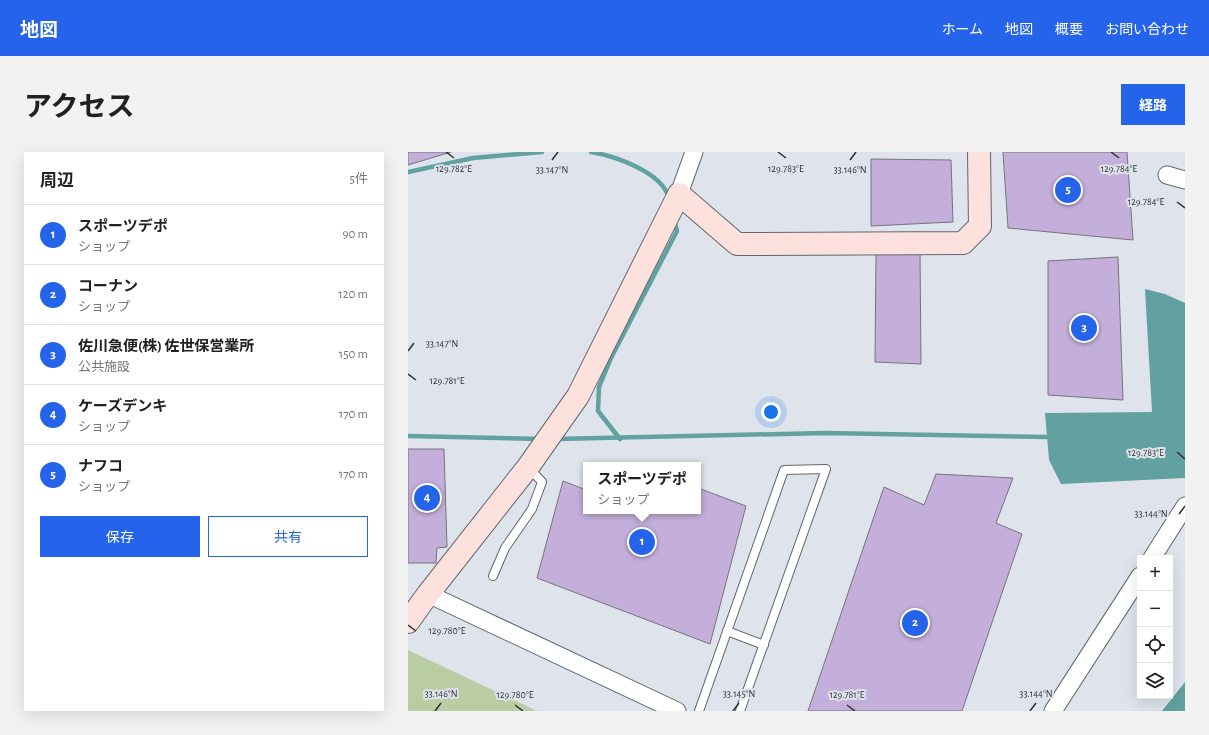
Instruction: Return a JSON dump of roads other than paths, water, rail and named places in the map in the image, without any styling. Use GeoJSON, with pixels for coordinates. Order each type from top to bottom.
{"type":"FeatureCollection","features":[{"type":"Feature","properties":{"kind":"street"},"geometry":{"type":"LineString","coordinates":[[408,622],[428,594],[528,467],[578,396],[679,194],[694,152]]}},
{"type":"Feature","properties":{"kind":"street"},"geometry":{"type":"LineString","coordinates":[[679,194],[737,244],[963,243],[980,226],[979,152]]}},
{"type":"Feature","properties":{"kind":"street"},"geometry":{"type":"LineString","coordinates":[[1167,175],[1185,180]]}},
{"type":"Feature","properties":{"kind":"street"},"geometry":{"type":"LineString","coordinates":[[1154,555],[1185,506]]}},
{"type":"Feature","properties":{"kind":"street"},"geometry":{"type":"LineString","coordinates":[[1053,711],[1137,581]]}},
{"type":"Feature","properties":{"kind":"street"},"geometry":{"type":"LineString","coordinates":[[428,594],[677,711]]}},
{"type":"Feature","properties":{"kind":"lane"},"geometry":{"type":"LineString","coordinates":[[493,576],[505,548],[532,509],[542,482],[528,467]]}},
{"type":"Feature","properties":{"kind":"lane"},"geometry":{"type":"LineString","coordinates":[[699,711],[784,470],[826,469],[740,711]]}},
{"type":"Feature","properties":{"kind":"lane"},"geometry":{"type":"LineString","coordinates":[[727,631],[764,645]]}},
{"type":"Feature","properties":{"kind":"waterway"},"geometry":{"type":"LineString","coordinates":[[408,172],[473,158],[542,152]]}},
{"type":"Feature","properties":{"kind":"waterway"},"geometry":{"type":"LineString","coordinates":[[591,152],[624,161],[648,173],[665,189],[669,198]]}},
{"type":"Feature","properties":{"kind":"waterway"},"geometry":{"type":"LineString","coordinates":[[620,439],[598,411],[599,387],[611,358],[677,231],[674,221]]}},
{"type":"Feature","properties":{"kind":"waterway"},"geometry":{"type":"LineString","coordinates":[[556,439],[825,433],[1047,437]]}},
{"type":"Feature","properties":{"kind":"waterway"},"geometry":{"type":"LineString","coordinates":[[408,436],[540,439]]}},
{"type":"Feature","properties":{"kind":"place","name":"ナフコ"},"geometry":{"type":"Point","coordinates":[1068,190]}},
{"type":"Feature","properties":{"kind":"place","name":"佐川急便(株) 佐世保営業所"},"geometry":{"type":"Point","coordinates":[1084,328]}},
{"type":"Feature","properties":{"kind":"place","name":"ケーズデンキ"},"geometry":{"type":"Point","coordinates":[427,498]}},
{"type":"Feature","properties":{"kind":"place","name":"スポーツデポ"},"geometry":{"type":"Point","coordinates":[642,542]}},
{"type":"Feature","properties":{"kind":"place","name":"コーナン"},"geometry":{"type":"Point","coordinates":[915,623]}}]}
